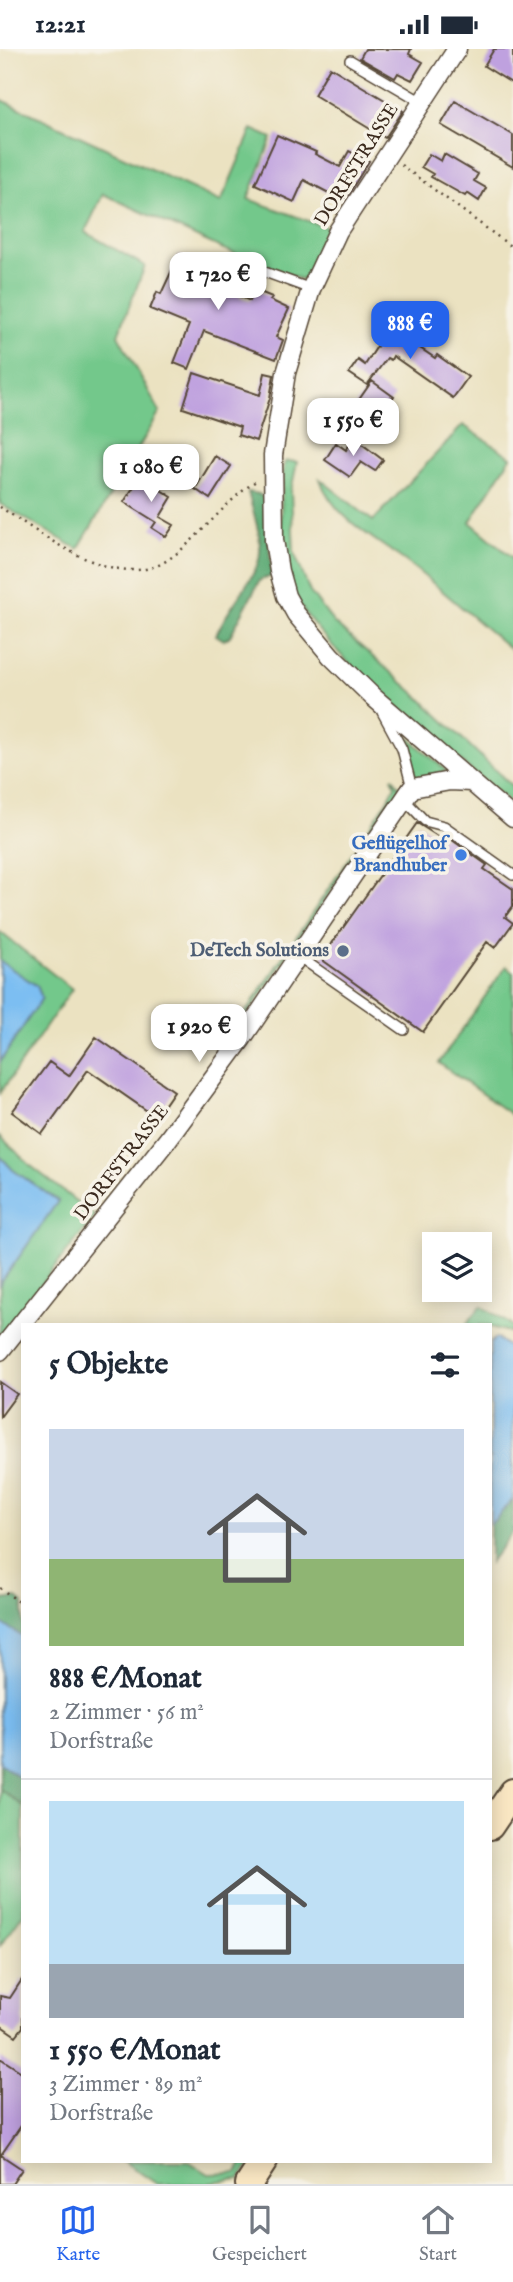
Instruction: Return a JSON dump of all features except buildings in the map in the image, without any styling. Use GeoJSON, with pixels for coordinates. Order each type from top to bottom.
{"type":"FeatureCollection","features":[{"type":"Feature","properties":{"kind":"street","name":"DORFSTRASSE"},"geometry":{"type":"LineString","coordinates":[[457,49],[338,231],[311,289],[286,373],[271,472],[274,540],[286,596],[296,614],[331,656],[372,696],[513,818]]}},
{"type":"Feature","properties":{"kind":"street"},"geometry":{"type":"LineString","coordinates":[[408,794],[450,781],[471,782]]}},
{"type":"Feature","properties":{"kind":"street","name":"DORFSTRASSE"},"geometry":{"type":"LineString","coordinates":[[22,1323],[168,1139],[241,1040],[408,794]]}},
{"type":"Feature","properties":{"kind":"street","name":"DORFSTRASSE"},"geometry":{"type":"LineString","coordinates":[[0,1351],[21,1324]]}},
{"type":"Feature","properties":{"kind":"street"},"geometry":{"type":"LineString","coordinates":[[492,1823],[513,1792]]}},
{"type":"Feature","properties":{"kind":"street"},"geometry":{"type":"LineString","coordinates":[[249,2184],[263,2163]]}},
{"type":"Feature","properties":{"kind":"lane","name":"DORFSTRASSE"},"geometry":{"type":"LineString","coordinates":[[349,60],[422,102]]}},
{"type":"Feature","properties":{"kind":"lane"},"geometry":{"type":"LineString","coordinates":[[216,276],[224,280],[240,263],[311,289]]}},
{"type":"Feature","properties":{"kind":"lane","name":"DORFSTRASSE"},"geometry":{"type":"LineString","coordinates":[[372,696],[397,737],[408,794]]}},
{"type":"Feature","properties":{"kind":"lane"},"geometry":{"type":"LineString","coordinates":[[408,794],[425,821],[444,826],[513,875]]}},
{"type":"Feature","properties":{"kind":"lane"},"geometry":{"type":"LineString","coordinates":[[298,956],[404,1030]]}},
{"type":"Feature","properties":{"kind":"path"},"geometry":{"type":"LineString","coordinates":[[388,155],[513,249]]}},
{"type":"Feature","properties":{"kind":"path"},"geometry":{"type":"LineString","coordinates":[[0,507],[79,557],[127,571],[148,568],[167,561],[240,492],[271,472]]}},
{"type":"Feature","properties":{"kind":"path"},"geometry":{"type":"LineString","coordinates":[[0,1588],[21,1604]]}},
{"type":"Feature","properties":{"kind":"green space"},"geometry":{"type":"Polygon","coordinates":[[[0,99],[221,202],[252,129],[272,138],[248,199],[331,229],[308,279],[302,280],[221,248],[103,194],[85,232],[145,266],[118,335],[160,412],[78,549],[0,504],[0,99]]]}},
{"type":"Feature","properties":{"kind":"green space"},"geometry":{"type":"Polygon","coordinates":[[[463,425],[511,457],[470,522],[513,558],[513,651],[413,567],[347,518],[326,494],[320,479],[373,521],[463,425]]]}},
{"type":"Feature","properties":{"kind":"green space"},"geometry":{"type":"Polygon","coordinates":[[[286,461],[297,462],[291,491],[294,552],[310,592],[334,623],[419,697],[513,787],[513,805],[381,694],[340,654],[302,609],[287,577],[282,545],[282,495],[286,461]]]}},
{"type":"Feature","properties":{"kind":"green space"},"geometry":{"type":"Polygon","coordinates":[[[248,492],[259,494],[265,499],[272,576],[260,580],[230,636],[224,640],[216,635],[259,559],[260,540],[248,492]]]}},
{"type":"Feature","properties":{"kind":"green space"},"geometry":{"type":"Polygon","coordinates":[[[395,726],[447,771],[416,779],[407,748],[395,726]]]}},
{"type":"Feature","properties":{"kind":"green space"},"geometry":{"type":"Polygon","coordinates":[[[392,777],[402,789],[400,793],[221,1054],[219,1052],[388,800],[395,786],[392,777]]]}},
{"type":"Feature","properties":{"kind":"green space"},"geometry":{"type":"Polygon","coordinates":[[[0,932],[72,989],[0,1093],[0,1062],[42,998],[37,986],[0,961],[0,932]]]}},
{"type":"Feature","properties":{"kind":"green space"},"geometry":{"type":"Polygon","coordinates":[[[506,966],[513,972],[513,1116],[439,1063],[506,966]]]}},
{"type":"Feature","properties":{"kind":"green space"},"geometry":{"type":"Polygon","coordinates":[[[0,1136],[31,1166],[95,1216],[0,1337],[0,1284],[58,1201],[13,1170],[0,1156],[0,1136]]]}},
{"type":"Feature","properties":{"kind":"green space"},"geometry":{"type":"Polygon","coordinates":[[[481,1306],[513,1326],[513,1333],[492,1328],[492,1323],[468,1323],[481,1306]]]}},
{"type":"Feature","properties":{"kind":"green space"},"geometry":{"type":"Polygon","coordinates":[[[513,1499],[513,1532],[492,1559],[492,1523],[513,1499]]]}},
{"type":"Feature","properties":{"kind":"green space"},"geometry":{"type":"Polygon","coordinates":[[[17,1598],[21,1601],[21,1636],[0,1622],[0,1600],[17,1598]]]}},
{"type":"Feature","properties":{"kind":"green space"},"geometry":{"type":"Polygon","coordinates":[[[0,1763],[21,1779],[21,1805],[0,1789],[0,1763]]]}},
{"type":"Feature","properties":{"kind":"green space"},"geometry":{"type":"Polygon","coordinates":[[[0,1789],[21,1805],[21,1917],[0,1946],[0,1789]]]}},
{"type":"Feature","properties":{"kind":"green space"},"geometry":{"type":"Polygon","coordinates":[[[126,2163],[191,2163],[209,2174],[237,2173],[244,2163],[252,2163],[240,2179],[208,2184],[157,2184],[126,2163]]]}},
{"type":"Feature","properties":{"kind":"water"},"geometry":{"type":"Polygon","coordinates":[[[0,961],[37,986],[42,998],[0,1062],[0,961]]]}},
{"type":"Feature","properties":{"kind":"water"},"geometry":{"type":"Polygon","coordinates":[[[0,1156],[13,1170],[58,1201],[0,1284],[0,1156]]]}},
{"type":"Feature","properties":{"kind":"water"},"geometry":{"type":"Polygon","coordinates":[[[496,1338],[513,1350],[513,1499],[492,1523],[492,1341],[496,1338]]]}},
{"type":"Feature","properties":{"kind":"water"},"geometry":{"type":"Polygon","coordinates":[[[0,1622],[21,1636],[21,1779],[0,1763],[0,1622]]]}},
{"type":"Feature","properties":{"kind":"place","name":"Geflügelhof Brandhuber"},"geometry":{"type":"Point","coordinates":[461,855]}},
{"type":"Feature","properties":{"kind":"place","name":"DeTech Solutions"},"geometry":{"type":"Point","coordinates":[343,951]}}]}
